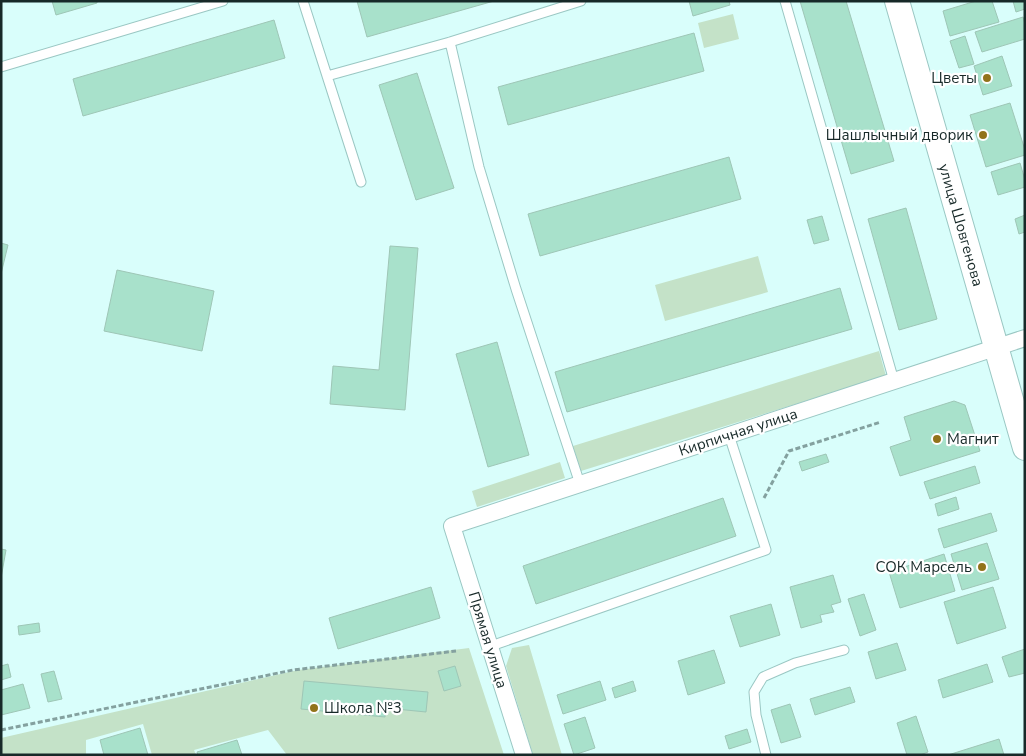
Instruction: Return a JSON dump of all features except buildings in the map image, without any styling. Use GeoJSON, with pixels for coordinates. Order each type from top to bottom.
{"type":"FeatureCollection","features":[{"type":"Feature","properties":{"kind":"main road","name":"улица Шовгенова"},"geometry":{"type":"LineString","coordinates":[[897,1],[1025,448]]}},
{"type":"Feature","properties":{"kind":"street","name":"Кирпичная улица"},"geometry":{"type":"LineString","coordinates":[[452,526],[1025,338]]}},
{"type":"Feature","properties":{"kind":"street","name":"Прямая улица"},"geometry":{"type":"LineString","coordinates":[[452,526],[524,755]]}},
{"type":"Feature","properties":{"kind":"lane"},"geometry":{"type":"LineString","coordinates":[[1,67],[206,4],[223,1]]}},
{"type":"Feature","properties":{"kind":"lane"},"geometry":{"type":"LineString","coordinates":[[303,1],[361,182]]}},
{"type":"Feature","properties":{"kind":"lane"},"geometry":{"type":"LineString","coordinates":[[327,76],[450,42],[581,1]]}},
{"type":"Feature","properties":{"kind":"lane"},"geometry":{"type":"LineString","coordinates":[[785,1],[894,381]]}},
{"type":"Feature","properties":{"kind":"lane"},"geometry":{"type":"LineString","coordinates":[[450,42],[479,167],[516,289],[580,484]]}},
{"type":"Feature","properties":{"kind":"lane"},"geometry":{"type":"LineString","coordinates":[[491,646],[766,550],[729,435]]}},
{"type":"Feature","properties":{"kind":"lane"},"geometry":{"type":"LineString","coordinates":[[766,755],[756,715],[754,692],[764,677],[795,663],[844,650]]}},
{"type":"Feature","properties":{"kind":"path"},"geometry":{"type":"LineString","coordinates":[[755,516],[789,451],[881,422]]}},
{"type":"Feature","properties":{"kind":"path"},"geometry":{"type":"LineString","coordinates":[[1,730],[293,670],[456,651]]}},
{"type":"Feature","properties":{"kind":"green space"},"geometry":{"type":"Polygon","coordinates":[[[733,14],[739,39],[704,48],[698,23],[733,14]]]}},
{"type":"Feature","properties":{"kind":"green space"},"geometry":{"type":"Polygon","coordinates":[[[758,256],[768,292],[665,321],[655,285],[758,256]]]}},
{"type":"Feature","properties":{"kind":"green space"},"geometry":{"type":"Polygon","coordinates":[[[879,351],[886,376],[581,471],[573,446],[879,351]]]}},
{"type":"Feature","properties":{"kind":"green space"},"geometry":{"type":"Polygon","coordinates":[[[560,462],[565,478],[477,507],[472,491],[560,462]]]}},
{"type":"Feature","properties":{"kind":"green space"},"geometry":{"type":"Polygon","coordinates":[[[529,645],[562,755],[533,755],[506,666],[512,648],[529,645]]]}},
{"type":"Feature","properties":{"kind":"green space","name":"Школа №3"},"geometry":{"type":"Polygon","coordinates":[[[469,648],[504,755],[287,755],[268,730],[194,750],[196,755],[152,755],[143,724],[86,740],[86,755],[1,755],[1,738],[298,670],[469,648]]]}},
{"type":"Feature","properties":{"kind":"place","name":"Цветы"},"geometry":{"type":"Point","coordinates":[987,78]}},
{"type":"Feature","properties":{"kind":"place","name":"Шашлычный дворик"},"geometry":{"type":"Point","coordinates":[983,135]}},
{"type":"Feature","properties":{"kind":"place","name":"Магнит"},"geometry":{"type":"Point","coordinates":[937,439]}},
{"type":"Feature","properties":{"kind":"place","name":"СОК Марсель"},"geometry":{"type":"Point","coordinates":[982,567]}},
{"type":"Feature","properties":{"kind":"place","name":"Школа №3"},"geometry":{"type":"Point","coordinates":[314,708]}}]}
